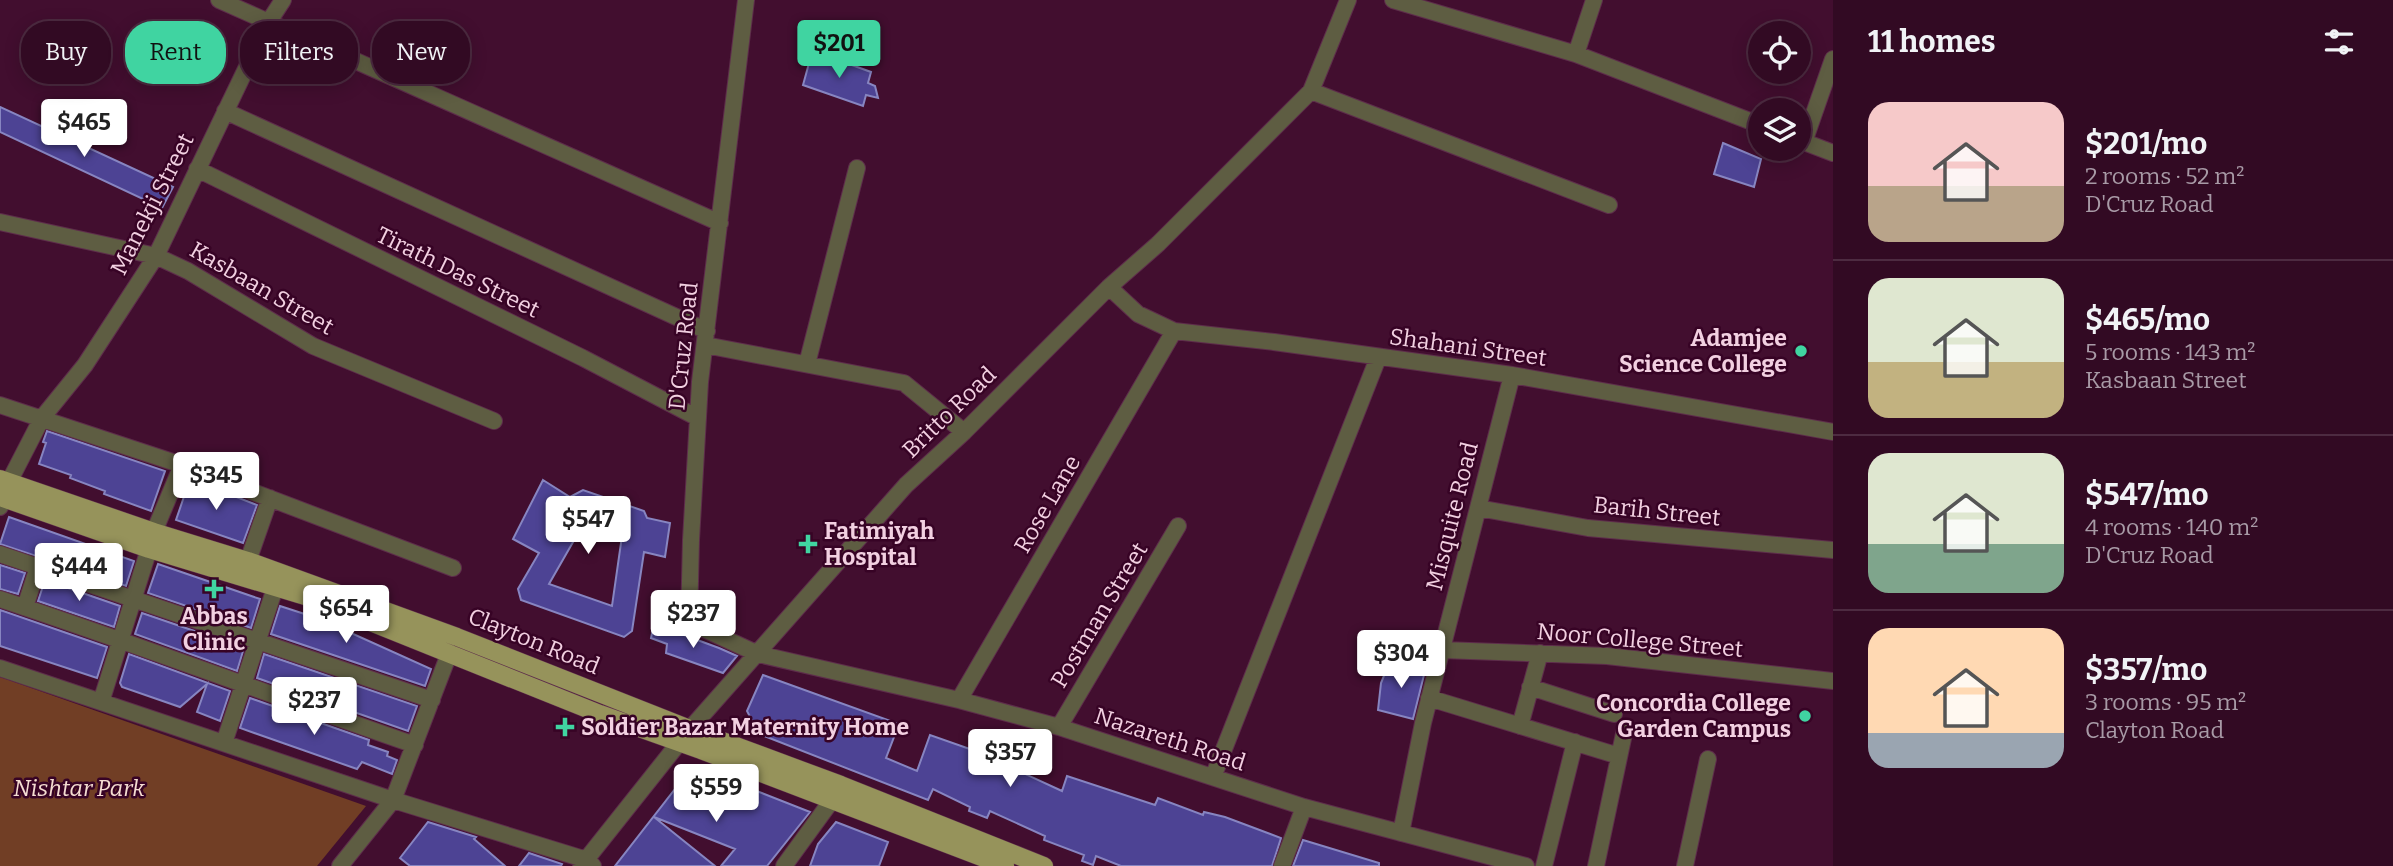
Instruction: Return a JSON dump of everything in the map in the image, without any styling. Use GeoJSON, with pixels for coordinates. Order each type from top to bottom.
{"type":"FeatureCollection","features":[{"type":"Feature","properties":{"kind":"main road","name":"Clayton Road"},"geometry":{"type":"LineString","coordinates":[[2,493],[152,540],[275,588],[309,597],[449,654],[685,736],[841,785],[1044,866]]}},
{"type":"Feature","properties":{"kind":"main road","name":"Clayton Road"},"geometry":{"type":"LineString","coordinates":[[152,540],[248,561],[457,637],[832,800],[1005,866]]}},
{"type":"Feature","properties":{"kind":"street"},"geometry":{"type":"LineString","coordinates":[[219,0],[264,21]]}},
{"type":"Feature","properties":{"kind":"street","name":"Manekji Street"},"geometry":{"type":"LineString","coordinates":[[269,21],[283,0]]}},
{"type":"Feature","properties":{"kind":"street","name":"D'Cruz Road"},"geometry":{"type":"LineString","coordinates":[[746,0],[698,418],[689,622],[758,654]]}},
{"type":"Feature","properties":{"kind":"street","name":"Britto Road"},"geometry":{"type":"LineString","coordinates":[[587,864],[685,736],[906,485],[964,432],[1109,287],[1158,244],[1311,90],[1348,0]]}},
{"type":"Feature","properties":{"kind":"street"},"geometry":{"type":"LineString","coordinates":[[1394,0],[1576,54],[1748,120]]}},
{"type":"Feature","properties":{"kind":"street"},"geometry":{"type":"LineString","coordinates":[[1576,54],[1594,0]]}},
{"type":"Feature","properties":{"kind":"street"},"geometry":{"type":"LineString","coordinates":[[1811,117],[1833,59]]}},
{"type":"Feature","properties":{"kind":"street"},"geometry":{"type":"LineString","coordinates":[[358,63],[720,223]]}},
{"type":"Feature","properties":{"kind":"street","name":"Manekji Street"},"geometry":{"type":"LineString","coordinates":[[2,493],[43,418],[85,365],[156,256],[240,80]]}},
{"type":"Feature","properties":{"kind":"street"},"geometry":{"type":"LineString","coordinates":[[1311,90],[1609,205]]}},
{"type":"Feature","properties":{"kind":"street"},"geometry":{"type":"LineString","coordinates":[[225,111],[706,338],[807,364],[904,383],[964,432]]}},
{"type":"Feature","properties":{"kind":"street"},"geometry":{"type":"LineString","coordinates":[[1811,144],[1833,153]]}},
{"type":"Feature","properties":{"kind":"street"},"geometry":{"type":"LineString","coordinates":[[807,364],[857,168]]}},
{"type":"Feature","properties":{"kind":"street","name":"Tirath Das Street"},"geometry":{"type":"LineString","coordinates":[[197,169],[583,358],[698,418]]}},
{"type":"Feature","properties":{"kind":"street","name":"Kasbaan Street"},"geometry":{"type":"LineString","coordinates":[[0,222],[156,256],[188,271],[313,346],[494,421]]}},
{"type":"Feature","properties":{"kind":"street","name":"Shahani Street"},"geometry":{"type":"LineString","coordinates":[[1109,287],[1138,314],[1174,331],[1512,375],[1833,432]]}},
{"type":"Feature","properties":{"kind":"street","name":"Rose Lane"},"geometry":{"type":"LineString","coordinates":[[959,700],[1174,331]]}},
{"type":"Feature","properties":{"kind":"street"},"geometry":{"type":"LineString","coordinates":[[1213,777],[1378,358]]}},
{"type":"Feature","properties":{"kind":"street","name":"Misquite Road"},"geometry":{"type":"LineString","coordinates":[[1401,832],[1429,698],[1512,375]]}},
{"type":"Feature","properties":{"kind":"street"},"geometry":{"type":"LineString","coordinates":[[0,405],[182,465],[453,568]]}},
{"type":"Feature","properties":{"kind":"street"},"geometry":{"type":"LineString","coordinates":[[101,702],[152,540],[182,465]]}},
{"type":"Feature","properties":{"kind":"street"},"geometry":{"type":"LineString","coordinates":[[248,561],[270,498]]}},
{"type":"Feature","properties":{"kind":"street","name":"Barih Street"},"geometry":{"type":"LineString","coordinates":[[1478,508],[1588,527],[1833,550]]}},
{"type":"Feature","properties":{"kind":"street","name":"Postman Street"},"geometry":{"type":"LineString","coordinates":[[1059,727],[1178,526]]}},
{"type":"Feature","properties":{"kind":"street"},"geometry":{"type":"LineString","coordinates":[[0,554],[432,700]]}},
{"type":"Feature","properties":{"kind":"street"},"geometry":{"type":"LineString","coordinates":[[25,607],[38,567]]}},
{"type":"Feature","properties":{"kind":"street"},"geometry":{"type":"LineString","coordinates":[[224,743],[275,588]]}},
{"type":"Feature","properties":{"kind":"street"},"geometry":{"type":"LineString","coordinates":[[0,599],[121,639],[415,745]]}},
{"type":"Feature","properties":{"kind":"street","name":"Noor College Street"},"geometry":{"type":"LineString","coordinates":[[1442,650],[1607,656],[1833,681]]}},
{"type":"Feature","properties":{"kind":"street"},"geometry":{"type":"LineString","coordinates":[[1520,726],[1540,653]]}},
{"type":"Feature","properties":{"kind":"street"},"geometry":{"type":"LineString","coordinates":[[340,866],[393,800],[449,654]]}},
{"type":"Feature","properties":{"kind":"street","name":"Nazareth Road"},"geometry":{"type":"LineString","coordinates":[[758,654],[959,700],[1059,727],[1304,807],[1526,866]]}},
{"type":"Feature","properties":{"kind":"street"},"geometry":{"type":"LineString","coordinates":[[0,668],[587,864]]}},
{"type":"Feature","properties":{"kind":"street"},"geometry":{"type":"LineString","coordinates":[[1530,687],[1614,714]]}},
{"type":"Feature","properties":{"kind":"street"},"geometry":{"type":"LineString","coordinates":[[1429,698],[1619,756]]}},
{"type":"Feature","properties":{"kind":"street"},"geometry":{"type":"LineString","coordinates":[[1596,866],[1625,729]]}},
{"type":"Feature","properties":{"kind":"street"},"geometry":{"type":"LineString","coordinates":[[1544,866],[1575,742]]}},
{"type":"Feature","properties":{"kind":"street"},"geometry":{"type":"LineString","coordinates":[[1685,866],[1708,759]]}},
{"type":"Feature","properties":{"kind":"street"},"geometry":{"type":"LineString","coordinates":[[784,866],[832,800]]}},
{"type":"Feature","properties":{"kind":"street"},"geometry":{"type":"LineString","coordinates":[[1282,866],[1304,807]]}},
{"type":"Feature","properties":{"kind":"green space","name":"Nishtar Park"},"geometry":{"type":"Polygon","coordinates":[[[0,677],[366,806],[317,866],[0,866],[0,677]]]}},
{"type":"Feature","properties":{"kind":"building"},"geometry":{"type":"Polygon","coordinates":[[[824,55],[871,72],[868,83],[875,86],[878,98],[866,95],[863,106],[803,85],[811,56],[823,59],[824,55]]]}},
{"type":"Feature","properties":{"kind":"building"},"geometry":{"type":"Polygon","coordinates":[[[0,107],[173,187],[162,208],[0,132],[0,107]]]}},
{"type":"Feature","properties":{"kind":"building"},"geometry":{"type":"Polygon","coordinates":[[[1723,143],[1748,154],[1748,161],[1760,161],[1754,187],[1714,174],[1723,143]]]}},
{"type":"Feature","properties":{"kind":"building"},"geometry":{"type":"Polygon","coordinates":[[[47,431],[165,471],[151,511],[104,494],[105,491],[70,478],[71,475],[39,464],[47,431]]]}},
{"type":"Feature","properties":{"kind":"building"},"geometry":{"type":"Polygon","coordinates":[[[190,479],[257,505],[243,543],[176,520],[190,479]]]}},
{"type":"Feature","properties":{"kind":"building"},"geometry":{"type":"Polygon","coordinates":[[[543,480],[570,497],[583,490],[644,511],[647,518],[670,523],[665,557],[644,552],[632,631],[624,637],[521,600],[518,589],[539,553],[513,539],[543,480]],[[588,516],[549,584],[612,606],[623,529],[588,516]]]}},
{"type":"Feature","properties":{"kind":"building"},"geometry":{"type":"Polygon","coordinates":[[[9,517],[134,561],[126,586],[0,544],[9,517]]]}},
{"type":"Feature","properties":{"kind":"building"},"geometry":{"type":"Polygon","coordinates":[[[158,564],[260,599],[251,628],[148,593],[158,564]]]}},
{"type":"Feature","properties":{"kind":"building"},"geometry":{"type":"Polygon","coordinates":[[[0,565],[25,573],[18,594],[0,589],[0,565]]]}},
{"type":"Feature","properties":{"kind":"building"},"geometry":{"type":"Polygon","coordinates":[[[45,580],[120,606],[114,627],[38,601],[45,580]]]}},
{"type":"Feature","properties":{"kind":"building"},"geometry":{"type":"Polygon","coordinates":[[[280,606],[320,619],[431,669],[425,686],[271,634],[280,606]]]}},
{"type":"Feature","properties":{"kind":"building"},"geometry":{"type":"Polygon","coordinates":[[[0,610],[107,647],[97,678],[0,646],[0,610]]]}},
{"type":"Feature","properties":{"kind":"building"},"geometry":{"type":"Polygon","coordinates":[[[142,613],[244,648],[237,671],[135,634],[142,613]]]}},
{"type":"Feature","properties":{"kind":"building"},"geometry":{"type":"Polygon","coordinates":[[[654,624],[737,656],[723,673],[666,653],[667,644],[651,638],[654,624]]]}},
{"type":"Feature","properties":{"kind":"building"},"geometry":{"type":"Polygon","coordinates":[[[129,654],[230,691],[220,721],[197,712],[207,684],[180,707],[122,687],[120,683],[129,654]]]}},
{"type":"Feature","properties":{"kind":"building"},"geometry":{"type":"Polygon","coordinates":[[[264,654],[417,706],[408,731],[257,678],[264,654]]]}},
{"type":"Feature","properties":{"kind":"building"},"geometry":{"type":"Polygon","coordinates":[[[1390,661],[1425,671],[1413,719],[1378,710],[1381,683],[1390,661]]]}},
{"type":"Feature","properties":{"kind":"building"},"geometry":{"type":"Polygon","coordinates":[[[763,675],[899,724],[886,758],[917,771],[930,735],[984,754],[989,746],[1015,758],[1010,767],[1062,791],[1067,776],[1155,805],[1158,798],[1203,815],[1204,812],[1225,817],[1281,838],[1272,866],[1121,866],[1096,856],[1093,865],[1082,861],[1084,855],[1044,840],[1045,836],[990,811],[987,818],[969,811],[970,807],[933,789],[928,800],[759,734],[747,711],[763,675]]]}},
{"type":"Feature","properties":{"kind":"building"},"geometry":{"type":"Polygon","coordinates":[[[250,698],[369,740],[368,745],[388,752],[387,756],[397,760],[392,774],[362,762],[357,769],[240,728],[250,698]]]}},
{"type":"Feature","properties":{"kind":"building"},"geometry":{"type":"Polygon","coordinates":[[[693,766],[810,812],[767,866],[721,866],[735,849],[654,817],[715,866],[615,866],[693,766]]]}},
{"type":"Feature","properties":{"kind":"building"},"geometry":{"type":"Polygon","coordinates":[[[428,822],[476,837],[474,839],[505,866],[410,866],[400,858],[428,822]]]}},
{"type":"Feature","properties":{"kind":"building"},"geometry":{"type":"Polygon","coordinates":[[[836,822],[888,842],[879,866],[810,866],[818,844],[836,822]]]}},
{"type":"Feature","properties":{"kind":"building"},"geometry":{"type":"Polygon","coordinates":[[[1303,840],[1379,863],[1379,866],[1293,866],[1303,840]]]}},
{"type":"Feature","properties":{"kind":"building"},"geometry":{"type":"Polygon","coordinates":[[[529,853],[562,864],[519,866],[529,853]]]}},
{"type":"Feature","properties":{"kind":"place","name":"Adamjee Science College"},"geometry":{"type":"Point","coordinates":[1801,351]}},
{"type":"Feature","properties":{"kind":"place","name":"Fatimiyah Hospital"},"geometry":{"type":"Point","coordinates":[808,544]}},
{"type":"Feature","properties":{"kind":"place","name":"Abbas Clinic"},"geometry":{"type":"Point","coordinates":[214,589]}},
{"type":"Feature","properties":{"kind":"place","name":"Concordia College Garden Campus"},"geometry":{"type":"Point","coordinates":[1805,716]}},
{"type":"Feature","properties":{"kind":"place","name":"Soldier Bazar Maternity Home"},"geometry":{"type":"Point","coordinates":[565,727]}}]}
